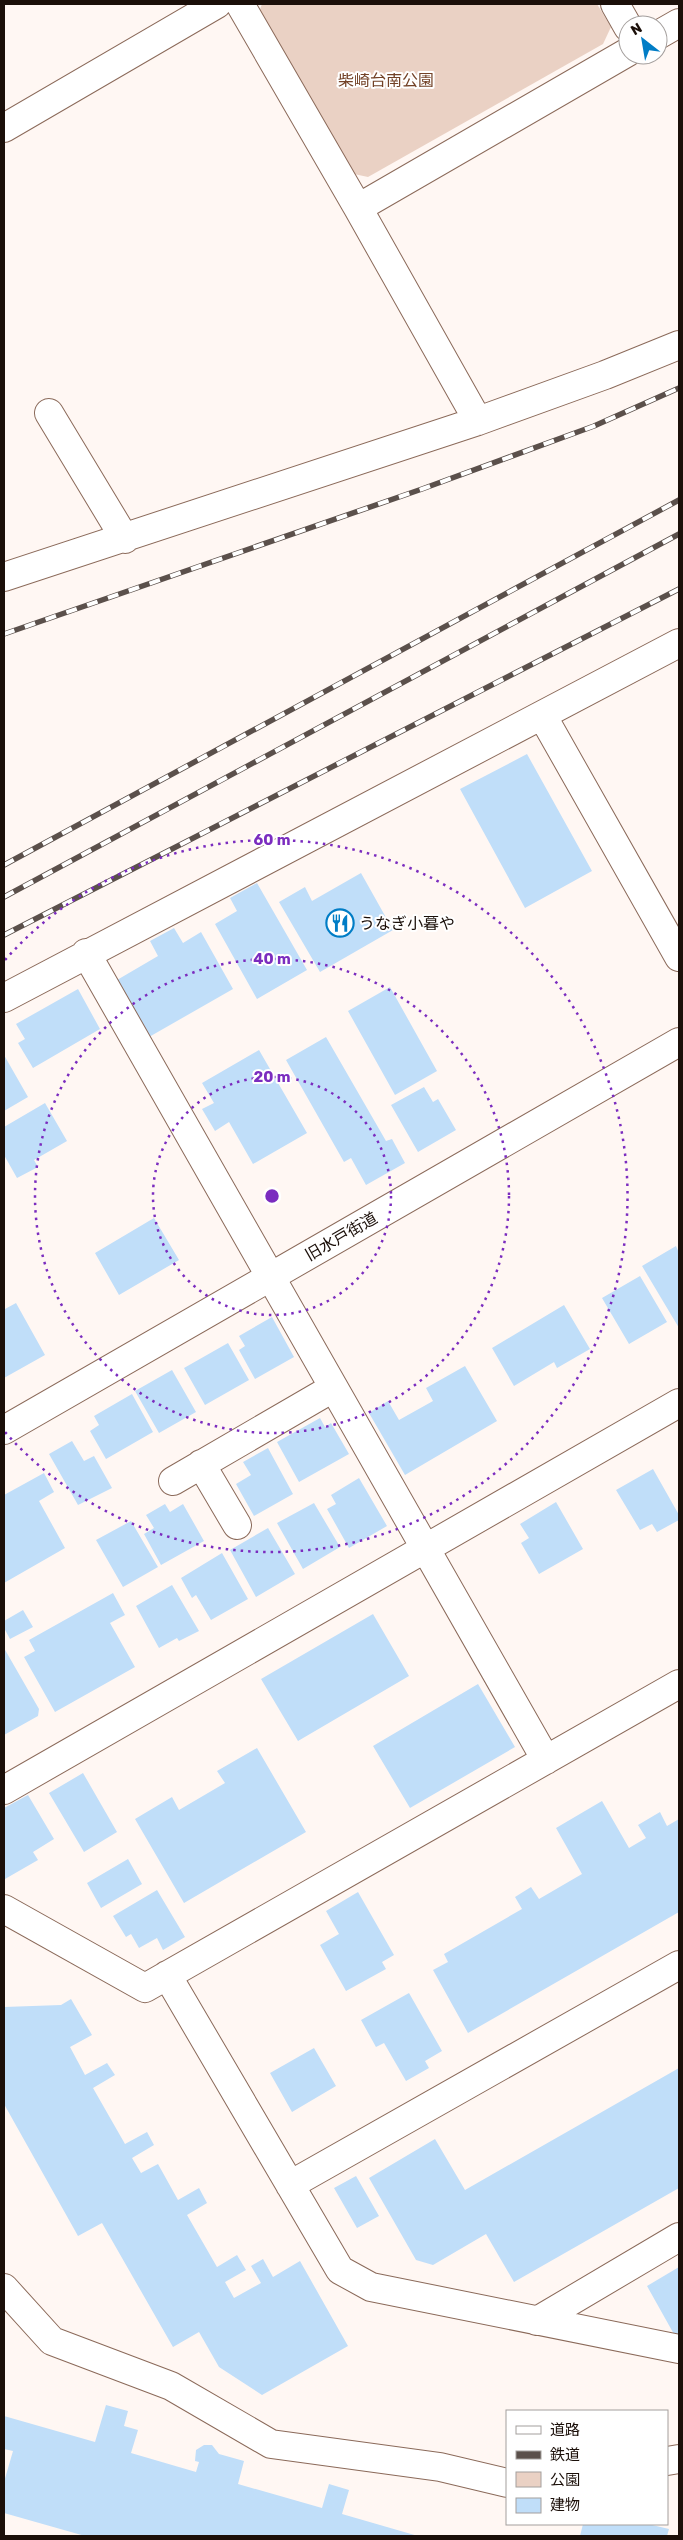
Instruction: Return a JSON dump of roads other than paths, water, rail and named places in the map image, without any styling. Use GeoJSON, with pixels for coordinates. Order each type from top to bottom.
{"type":"FeatureCollection","features":[{"type":"Feature","properties":{"kind":"street"},"geometry":{"type":"LineString","coordinates":[[4,128],[217,4]]}},
{"type":"Feature","properties":{"kind":"street"},"geometry":{"type":"LineString","coordinates":[[240,4],[478,421]]}},
{"type":"Feature","properties":{"kind":"street"},"geometry":{"type":"LineString","coordinates":[[615,4],[621,15]]}},
{"type":"Feature","properties":{"kind":"street"},"geometry":{"type":"LineString","coordinates":[[668,29],[679,23]]}},
{"type":"Feature","properties":{"kind":"street"},"geometry":{"type":"LineString","coordinates":[[358,208],[618,58]]}},
{"type":"Feature","properties":{"kind":"street"},"geometry":{"type":"LineString","coordinates":[[4,577],[125,539],[478,421],[605,376],[679,345]]}},
{"type":"Feature","properties":{"kind":"street"},"geometry":{"type":"LineString","coordinates":[[49,413],[125,539]]}},
{"type":"Feature","properties":{"kind":"street"},"geometry":{"type":"LineString","coordinates":[[4,998],[86,953],[679,644]]}},
{"type":"Feature","properties":{"kind":"street"},"geometry":{"type":"LineString","coordinates":[[542,715],[679,957]]}},
{"type":"Feature","properties":{"kind":"street"},"geometry":{"type":"LineString","coordinates":[[86,953],[424,1549],[546,1760]]}},
{"type":"Feature","properties":{"kind":"street","name":"旧水戸街道"},"geometry":{"type":"LineString","coordinates":[[4,1430],[679,1042]]}},
{"type":"Feature","properties":{"kind":"street"},"geometry":{"type":"LineString","coordinates":[[173,1481],[333,1388]]}},
{"type":"Feature","properties":{"kind":"street"},"geometry":{"type":"LineString","coordinates":[[4,1790],[679,1403]]}},
{"type":"Feature","properties":{"kind":"street"},"geometry":{"type":"LineString","coordinates":[[202,1464],[237,1525]]}},
{"type":"Feature","properties":{"kind":"street"},"geometry":{"type":"LineString","coordinates":[[4,1909],[145,1988],[679,1684]]}},
{"type":"Feature","properties":{"kind":"street"},"geometry":{"type":"LineString","coordinates":[[290,2185],[679,1965]]}},
{"type":"Feature","properties":{"kind":"street"},"geometry":{"type":"LineString","coordinates":[[167,1974],[340,2270],[371,2287],[679,2349]]}},
{"type":"Feature","properties":{"kind":"street"},"geometry":{"type":"LineString","coordinates":[[537,2321],[679,2238]]}},
{"type":"Feature","properties":{"kind":"street"},"geometry":{"type":"LineString","coordinates":[[4,2288],[52,2341],[171,2386],[271,2444],[440,2467],[506,2483]]}},
{"type":"Feature","properties":{"kind":"railway"},"geometry":{"type":"LineString","coordinates":[[4,634],[422,489],[594,426],[679,388]]}},
{"type":"Feature","properties":{"kind":"railway"},"geometry":{"type":"LineString","coordinates":[[4,865],[679,500]]}},
{"type":"Feature","properties":{"kind":"railway"},"geometry":{"type":"LineString","coordinates":[[4,897],[679,534]]}},
{"type":"Feature","properties":{"kind":"railway"},"geometry":{"type":"LineString","coordinates":[[4,935],[679,589]]}},
{"type":"Feature","properties":{"kind":"place","name":"うなぎ小暮や"},"geometry":{"type":"Point","coordinates":[340,923]}},
{"type":"Feature","properties":{"kind":"park label","name":"柴崎台南公園"},"geometry":{"type":"Point","coordinates":[386,80]}}]}
